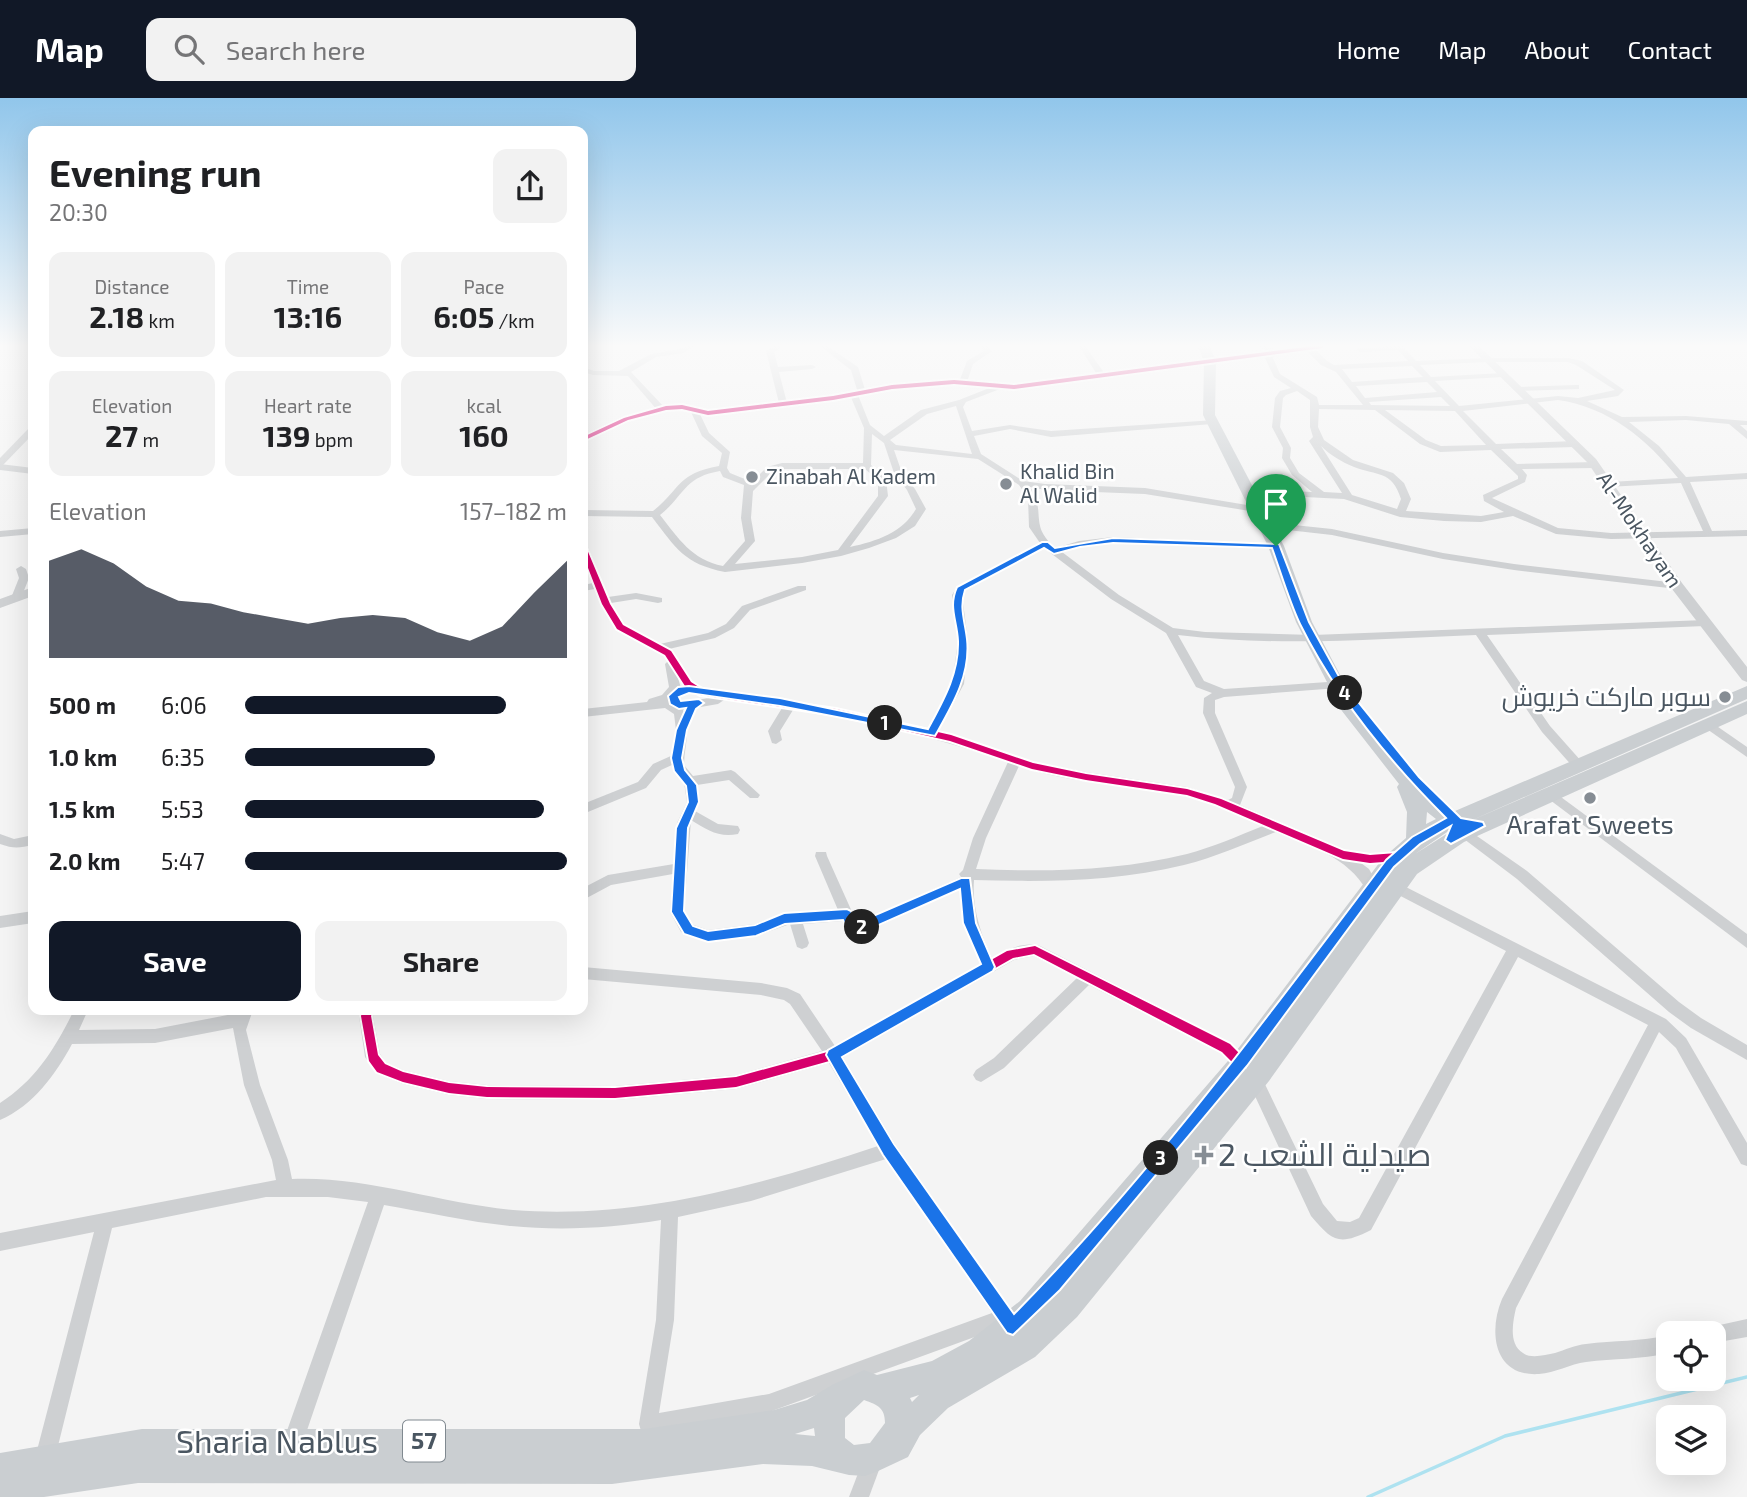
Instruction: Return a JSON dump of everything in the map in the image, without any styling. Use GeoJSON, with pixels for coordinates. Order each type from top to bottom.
{"type":"FeatureCollection","features":[{"type":"Feature","properties":{"kind":"main road"},"geometry":{"type":"LineString","coordinates":[[1210,411],[1212,422],[1276,546],[1297,607],[1348,707],[1421,797],[1461,820]]}},
{"type":"Feature","properties":{"kind":"main road"},"geometry":{"type":"LineString","coordinates":[[1338,684],[1398,762],[1461,820]]}},
{"type":"Feature","properties":{"kind":"main road"},"geometry":{"type":"LineString","coordinates":[[1248,1071],[1054,1284],[1009,1322],[940,1370],[903,1386],[879,1389],[864,1385],[842,1395],[834,1405],[829,1431],[838,1456],[864,1483],[890,1458],[909,1424],[938,1398],[1025,1348],[1067,1307],[1248,1071],[1384,887],[1397,857],[1416,841],[1578,765],[1747,692]]}},
{"type":"Feature","properties":{"kind":"main road"},"geometry":{"type":"LineString","coordinates":[[1384,887],[1410,868],[1461,820],[1550,794],[1747,706]]}},
{"type":"Feature","properties":{"kind":"main road"},"geometry":{"type":"LineString","coordinates":[[1402,776],[1417,812],[1416,841]]}},
{"type":"Feature","properties":{"kind":"main road"},"geometry":{"type":"LineString","coordinates":[[879,1389],[895,1404],[900,1418],[897,1446]]}},
{"type":"Feature","properties":{"kind":"main road","name":"Sharia Nablus"},"geometry":{"type":"LineString","coordinates":[[0,1468],[142,1444],[644,1444],[774,1426],[814,1413],[842,1395]]}},
{"type":"Feature","properties":{"kind":"main road","name":"Sharia Nablus"},"geometry":{"type":"LineString","coordinates":[[0,1488],[138,1468],[567,1470],[636,1467],[757,1449],[817,1450],[838,1456]]}},
{"type":"Feature","properties":{"kind":"street"},"geometry":{"type":"LineString","coordinates":[[588,437],[626,419],[653,411]]}},
{"type":"Feature","properties":{"kind":"street"},"geometry":{"type":"LineString","coordinates":[[721,411],[695,412],[705,434],[726,452],[723,468],[728,477],[749,484],[746,518],[750,541],[725,569]]}},
{"type":"Feature","properties":{"kind":"street"},"geometry":{"type":"LineString","coordinates":[[863,411],[867,428],[867,466]]}},
{"type":"Feature","properties":{"kind":"street"},"geometry":{"type":"LineString","coordinates":[[886,441],[926,411]]}},
{"type":"Feature","properties":{"kind":"street"},"geometry":{"type":"LineString","coordinates":[[961,411],[979,457]]}},
{"type":"Feature","properties":{"kind":"street"},"geometry":{"type":"LineString","coordinates":[[1278,411],[1276,427],[1287,447],[1287,460],[1296,475],[1323,495]]}},
{"type":"Feature","properties":{"kind":"street"},"geometry":{"type":"LineString","coordinates":[[1315,411],[1313,426],[1318,438],[1355,465],[1393,474],[1403,487],[1406,499],[1400,514]]}},
{"type":"Feature","properties":{"kind":"street"},"geometry":{"type":"LineString","coordinates":[[1379,411],[1423,443],[1436,448],[1455,450],[1574,444]]}},
{"type":"Feature","properties":{"kind":"street"},"geometry":{"type":"LineString","coordinates":[[1459,411],[1523,478],[1486,497],[1511,513],[1551,531],[1645,536],[1747,533]]}},
{"type":"Feature","properties":{"kind":"street","name":"Al-Mokhayam"},"geometry":{"type":"LineString","coordinates":[[1541,411],[1595,465],[1677,586],[1742,666],[1747,677]]}},
{"type":"Feature","properties":{"kind":"street"},"geometry":{"type":"LineString","coordinates":[[1600,411],[1620,420],[1686,480],[1709,534]]}},
{"type":"Feature","properties":{"kind":"street"},"geometry":{"type":"LineString","coordinates":[[1620,420],[1686,418],[1747,423]]}},
{"type":"Feature","properties":{"kind":"street"},"geometry":{"type":"LineString","coordinates":[[1731,421],[1747,436]]}},
{"type":"Feature","properties":{"kind":"street"},"geometry":{"type":"LineString","coordinates":[[971,434],[1010,427],[1052,434],[1212,422]]}},
{"type":"Feature","properties":{"kind":"street"},"geometry":{"type":"LineString","coordinates":[[867,428],[903,449],[979,457],[1021,482],[1045,487],[1145,491],[1256,509]]}},
{"type":"Feature","properties":{"kind":"street"},"geometry":{"type":"LineString","coordinates":[[0,465],[28,434]]}},
{"type":"Feature","properties":{"kind":"street"},"geometry":{"type":"LineString","coordinates":[[1318,438],[1313,441],[1349,497]]}},
{"type":"Feature","properties":{"kind":"street"},"geometry":{"type":"LineString","coordinates":[[655,514],[686,556],[708,566],[725,569],[841,552],[893,537],[919,515],[920,506],[898,473],[886,441]]}},
{"type":"Feature","properties":{"kind":"street"},"geometry":{"type":"LineString","coordinates":[[0,465],[28,470]]}},
{"type":"Feature","properties":{"kind":"street"},"geometry":{"type":"LineString","coordinates":[[1515,467],[1595,465]]}},
{"type":"Feature","properties":{"kind":"street"},"geometry":{"type":"LineString","coordinates":[[748,491],[770,469],[782,466],[867,466],[882,479],[883,496],[841,552]]}},
{"type":"Feature","properties":{"kind":"street"},"geometry":{"type":"LineString","coordinates":[[588,513],[655,514],[666,507],[683,481],[708,470],[723,468]]}},
{"type":"Feature","properties":{"kind":"street"},"geometry":{"type":"LineString","coordinates":[[1610,485],[1747,476]]}},
{"type":"Feature","properties":{"kind":"street"},"geometry":{"type":"LineString","coordinates":[[1021,482],[1033,498],[1034,527],[1049,548],[1115,597],[1170,631],[1205,635],[1312,638],[1705,623]]}},
{"type":"Feature","properties":{"kind":"street"},"geometry":{"type":"LineString","coordinates":[[1248,492],[1349,497],[1400,514],[1481,519],[1511,513]]}},
{"type":"Feature","properties":{"kind":"street"},"geometry":{"type":"LineString","coordinates":[[1265,524],[1332,532],[1502,565],[1677,586]]}},
{"type":"Feature","properties":{"kind":"street"},"geometry":{"type":"LineString","coordinates":[[0,534],[28,531]]}},
{"type":"Feature","properties":{"kind":"street"},"geometry":{"type":"LineString","coordinates":[[931,734],[958,684],[963,641],[957,595],[961,589],[1049,548],[1113,540],[1276,546]]}},
{"type":"Feature","properties":{"kind":"street"},"geometry":{"type":"LineString","coordinates":[[588,559],[605,601],[620,627],[668,653],[688,684],[701,698]]}},
{"type":"Feature","properties":{"kind":"street"},"geometry":{"type":"LineString","coordinates":[[16,598],[24,578],[21,569]]}},
{"type":"Feature","properties":{"kind":"street"},"geometry":{"type":"LineString","coordinates":[[588,587],[599,585]]}},
{"type":"Feature","properties":{"kind":"street"},"geometry":{"type":"LineString","coordinates":[[657,648],[711,636],[730,626],[746,608],[802,588]]}},
{"type":"Feature","properties":{"kind":"street"},"geometry":{"type":"LineString","coordinates":[[0,604],[28,593]]}},
{"type":"Feature","properties":{"kind":"street"},"geometry":{"type":"LineString","coordinates":[[605,601],[636,596],[657,600]]}},
{"type":"Feature","properties":{"kind":"street"},"geometry":{"type":"LineString","coordinates":[[1170,631],[1200,684],[1209,713],[1241,787],[1237,801],[1229,806]]}},
{"type":"Feature","properties":{"kind":"street"},"geometry":{"type":"LineString","coordinates":[[1479,632],[1546,729],[1578,765]]}},
{"type":"Feature","properties":{"kind":"street"},"geometry":{"type":"LineString","coordinates":[[613,710],[659,700],[672,694],[674,675],[657,648]]}},
{"type":"Feature","properties":{"kind":"street"},"geometry":{"type":"LineString","coordinates":[[1200,684],[1223,693]]}},
{"type":"Feature","properties":{"kind":"street"},"geometry":{"type":"LineString","coordinates":[[1209,713],[1210,698],[1223,693],[1338,684]]}},
{"type":"Feature","properties":{"kind":"street"},"geometry":{"type":"LineString","coordinates":[[847,915],[784,919],[756,930],[698,935],[685,928],[677,912],[683,823],[693,802],[690,781],[680,771],[677,758],[682,730],[692,707],[701,698],[739,698],[791,704],[931,734],[1015,761],[1086,777],[1187,792],[1229,806],[1343,855],[1370,859],[1397,857]]}},
{"type":"Feature","properties":{"kind":"street"},"geometry":{"type":"LineString","coordinates":[[776,740],[774,731],[791,704]]}},
{"type":"Feature","properties":{"kind":"street"},"geometry":{"type":"LineString","coordinates":[[588,712],[674,706],[680,712],[682,730]]}},
{"type":"Feature","properties":{"kind":"street"},"geometry":{"type":"LineString","coordinates":[[1709,724],[1747,753]]}},
{"type":"Feature","properties":{"kind":"street"},"geometry":{"type":"LineString","coordinates":[[588,807],[642,785],[657,767],[677,758]]}},
{"type":"Feature","properties":{"kind":"street"},"geometry":{"type":"LineString","coordinates":[[989,967],[970,923],[966,878],[977,839],[1006,786],[1015,761]]}},
{"type":"Feature","properties":{"kind":"street"},"geometry":{"type":"LineString","coordinates":[[690,781],[732,775],[754,795]]}},
{"type":"Feature","properties":{"kind":"street"},"geometry":{"type":"LineString","coordinates":[[1550,794],[1747,942]]}},
{"type":"Feature","properties":{"kind":"street"},"geometry":{"type":"LineString","coordinates":[[689,813],[716,829],[734,830]]}},
{"type":"Feature","properties":{"kind":"street"},"geometry":{"type":"LineString","coordinates":[[1461,820],[1687,1017],[1747,1053]]}},
{"type":"Feature","properties":{"kind":"street"},"geometry":{"type":"LineString","coordinates":[[821,856],[854,930],[966,878],[1058,876],[1127,870],[1188,859],[1277,826]]}},
{"type":"Feature","properties":{"kind":"street"},"geometry":{"type":"LineString","coordinates":[[0,839],[14,844],[28,841]]}},
{"type":"Feature","properties":{"kind":"street"},"geometry":{"type":"LineString","coordinates":[[1343,855],[1384,887],[1515,948],[1657,1022],[1672,1033],[1681,1043],[1747,1158]]}},
{"type":"Feature","properties":{"kind":"street"},"geometry":{"type":"LineString","coordinates":[[588,892],[608,880],[680,868]]}},
{"type":"Feature","properties":{"kind":"street"},"geometry":{"type":"LineString","coordinates":[[0,922],[28,917]]}},
{"type":"Feature","properties":{"kind":"street"},"geometry":{"type":"LineString","coordinates":[[795,918],[802,943]]}},
{"type":"Feature","properties":{"kind":"street"},"geometry":{"type":"LineString","coordinates":[[369,1015],[370,1049],[381,1068],[426,1083],[473,1091],[615,1093],[723,1083],[833,1055],[1011,954],[1035,950],[1226,1048],[1248,1071],[1317,1210],[1333,1229],[1351,1231],[1364,1224],[1515,948]]}},
{"type":"Feature","properties":{"kind":"street"},"geometry":{"type":"LineString","coordinates":[[588,974],[787,994],[802,1005],[889,1150],[1009,1322],[769,1403],[648,1424],[664,1320],[670,1209]]}},
{"type":"Feature","properties":{"kind":"street"},"geometry":{"type":"LineString","coordinates":[[981,1075],[999,1063],[1089,976]]}},
{"type":"Feature","properties":{"kind":"street"},"geometry":{"type":"LineString","coordinates":[[0,1112],[24,1097],[44,1079],[79,1015]]}},
{"type":"Feature","properties":{"kind":"street"},"geometry":{"type":"LineString","coordinates":[[69,1037],[155,1036],[240,1015]]}},
{"type":"Feature","properties":{"kind":"street"},"geometry":{"type":"LineString","coordinates":[[244,1015],[239,1030],[252,1085],[280,1160],[285,1187]]}},
{"type":"Feature","properties":{"kind":"street"},"geometry":{"type":"LineString","coordinates":[[1672,1033],[1687,1017]]}},
{"type":"Feature","properties":{"kind":"street"},"geometry":{"type":"LineString","coordinates":[[1656,1348],[1583,1353],[1541,1365],[1531,1364],[1511,1355],[1502,1335],[1502,1324],[1508,1305],[1657,1022]]}},
{"type":"Feature","properties":{"kind":"street"},"geometry":{"type":"LineString","coordinates":[[0,1242],[302,1185],[470,1213],[556,1221],[606,1219],[670,1209],[817,1174],[889,1150]]}},
{"type":"Feature","properties":{"kind":"street"},"geometry":{"type":"LineString","coordinates":[[293,1442],[378,1198]]}},
{"type":"Feature","properties":{"kind":"street"},"geometry":{"type":"LineString","coordinates":[[44,1459],[106,1221]]}},
{"type":"Feature","properties":{"kind":"street"},"geometry":{"type":"LineString","coordinates":[[1726,1332],[1747,1328]]}},
{"type":"Feature","properties":{"kind":"waterway"},"geometry":{"type":"LineString","coordinates":[[1368,1497],[1505,1436],[1747,1377]]}},
{"type":"Feature","properties":{"kind":"cycle path"},"geometry":{"type":"LineString","coordinates":[[588,437],[626,419],[654,411]]}},
{"type":"Feature","properties":{"kind":"cycle path"},"geometry":{"type":"LineString","coordinates":[[701,411],[722,411]]}},
{"type":"Feature","properties":{"kind":"cycle path"},"geometry":{"type":"LineString","coordinates":[[588,559],[606,604],[620,627],[668,653],[688,684],[703,693],[836,712],[951,738],[1032,766],[1187,792],[1218,801],[1343,855],[1370,859],[1397,857]]}},
{"type":"Feature","properties":{"kind":"cycle path"},"geometry":{"type":"LineString","coordinates":[[366,1015],[373,1057],[381,1068],[403,1077],[449,1088],[487,1092],[615,1093],[736,1082],[833,1055],[1011,954],[1035,950],[1226,1048],[1241,1063]]}},
{"type":"Feature","properties":{"kind":"place","name":"Zinabah Al Kadem"},"geometry":{"type":"Point","coordinates":[752,477]}},
{"type":"Feature","properties":{"kind":"place","name":"Khalid Bin Al Walid"},"geometry":{"type":"Point","coordinates":[1006,484]}},
{"type":"Feature","properties":{"kind":"place","name":"سوبر ماركت خريوش"},"geometry":{"type":"Point","coordinates":[1725,697]}},
{"type":"Feature","properties":{"kind":"place","name":"Arafat Sweets"},"geometry":{"type":"Point","coordinates":[1590,798]}},
{"type":"Feature","properties":{"kind":"place","name":"صيدلية الشعب 2"},"geometry":{"type":"Point","coordinates":[1204,1155]}},
{"type":"Feature","properties":{"kind":"route"},"geometry":{"type":"LineString","coordinates":[[1276,546],[1113,540],[1079,544],[1054,552],[1045,544],[961,589],[956,603],[963,641],[958,684],[931,734],[780,702],[689,690],[678,691],[674,696],[674,702],[679,705],[699,703],[690,710],[682,730],[677,758],[680,771],[692,785],[693,802],[682,828],[677,912],[685,928],[698,935],[708,936],[756,930],[784,919],[847,915],[854,930],[965,881],[974,938],[989,967],[833,1055],[889,1150],[1013,1327],[1054,1284],[1242,1062],[1390,864],[1416,841],[1452,820],[1457,821],[1458,825],[1451,840],[1479,826],[1457,821],[1450,811],[1405,770],[1338,684],[1297,607],[1276,546]]}}]}
